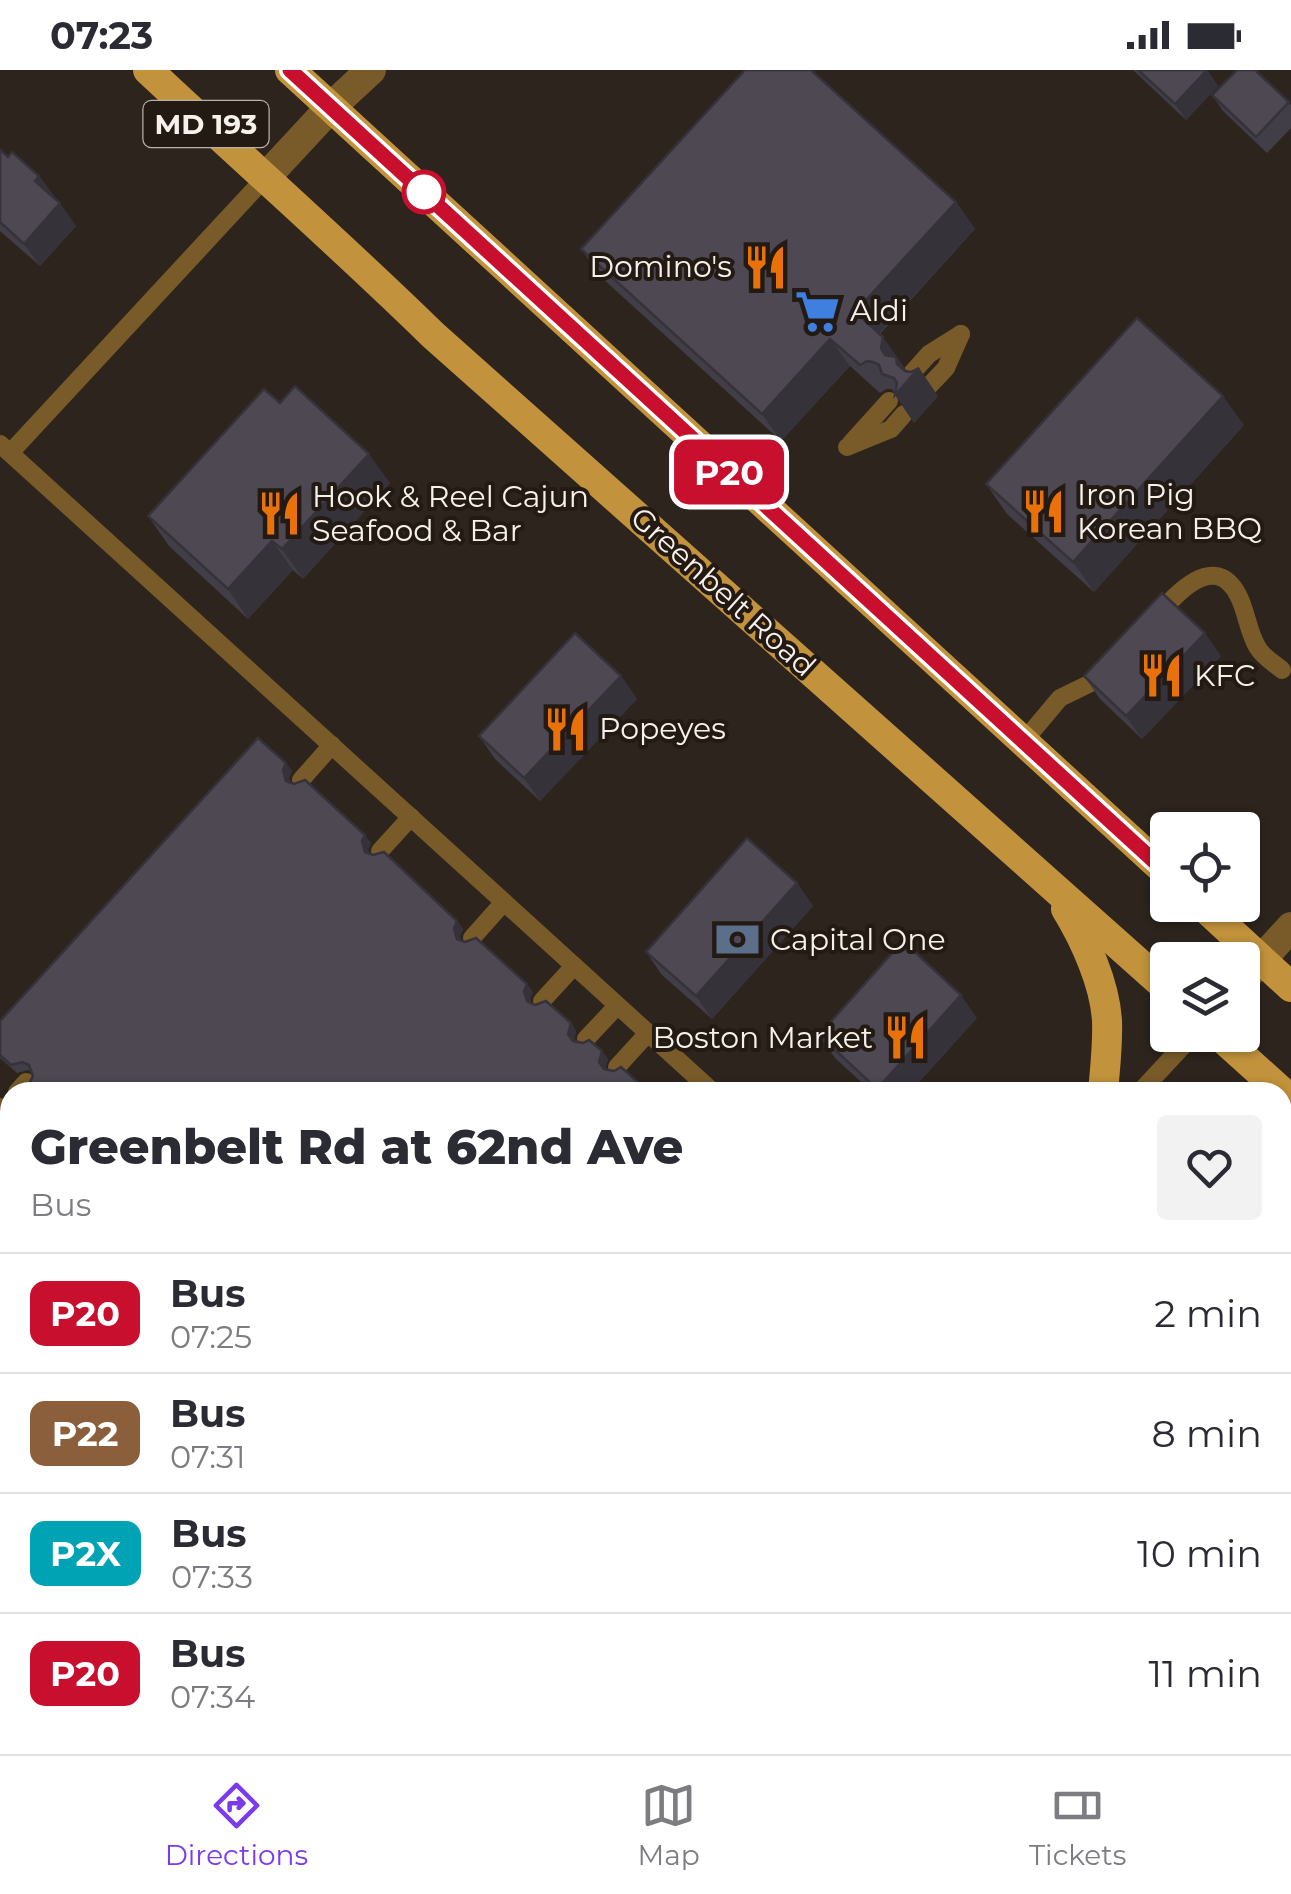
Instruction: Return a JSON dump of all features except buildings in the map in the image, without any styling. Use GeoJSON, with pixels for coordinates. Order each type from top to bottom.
{"type":"FeatureCollection","features":[{"type":"Feature","properties":{"kind":"main road","name":"Greenbelt Road"},"geometry":{"type":"LineString","coordinates":[[148,70],[448,348],[1150,973]]}},
{"type":"Feature","properties":{"kind":"main road","name":"MD 193"},"geometry":{"type":"LineString","coordinates":[[290,70],[1150,858]]}},
{"type":"Feature","properties":{"kind":"main road"},"geometry":{"type":"LineString","coordinates":[[1051,885],[1094,965],[1107,1017],[1104,1082]]}},
{"type":"Feature","properties":{"kind":"main road"},"geometry":{"type":"LineString","coordinates":[[1215,922],[1230,942]]}},
{"type":"Feature","properties":{"kind":"main road"},"geometry":{"type":"LineString","coordinates":[[1260,973],[1291,987]]}},
{"type":"Feature","properties":{"kind":"main road"},"geometry":{"type":"LineString","coordinates":[[1238,1052],[1271,1082]]}},
{"type":"Feature","properties":{"kind":"street"},"geometry":{"type":"LineString","coordinates":[[264,179],[371,70]]}},
{"type":"Feature","properties":{"kind":"street"},"geometry":{"type":"LineString","coordinates":[[1260,961],[1291,927]]}},
{"type":"Feature","properties":{"kind":"lane"},"geometry":{"type":"LineString","coordinates":[[264,179],[5,448],[702,1082]]}},
{"type":"Feature","properties":{"kind":"lane"},"geometry":{"type":"LineString","coordinates":[[912,373],[929,354],[962,334],[946,368],[928,387]]}},
{"type":"Feature","properties":{"kind":"lane"},"geometry":{"type":"LineString","coordinates":[[888,401],[847,448],[891,429],[904,414]]}},
{"type":"Feature","properties":{"kind":"lane"},"geometry":{"type":"LineString","coordinates":[[1147,627],[1189,582],[1209,577],[1222,579],[1239,596],[1259,650],[1282,670]]}},
{"type":"Feature","properties":{"kind":"lane"},"geometry":{"type":"LineString","coordinates":[[1023,742],[1060,698],[1101,678],[1124,652]]}},
{"type":"Feature","properties":{"kind":"lane"},"geometry":{"type":"LineString","coordinates":[[301,780],[332,746]]}},
{"type":"Feature","properties":{"kind":"lane"},"geometry":{"type":"LineString","coordinates":[[380,851],[410,817]]}},
{"type":"Feature","properties":{"kind":"lane"},"geometry":{"type":"LineString","coordinates":[[472,938],[504,902]]}},
{"type":"Feature","properties":{"kind":"lane"},"geometry":{"type":"LineString","coordinates":[[542,1000],[574,966]]}},
{"type":"Feature","properties":{"kind":"lane"},"geometry":{"type":"LineString","coordinates":[[586,1040],[617,1006]]}},
{"type":"Feature","properties":{"kind":"lane"},"geometry":{"type":"LineString","coordinates":[[618,1067],[648,1033]]}},
{"type":"Feature","properties":{"kind":"lane"},"geometry":{"type":"LineString","coordinates":[[1149,1082],[1177,1052]]}},
{"type":"Feature","properties":{"kind":"bus line","name":"P20"},"geometry":{"type":"LineString","coordinates":[[290,70],[1150,858]]}},
{"type":"Feature","properties":{"kind":"place","name":"Domino's"},"geometry":{"type":"Point","coordinates":[765,267]}},
{"type":"Feature","properties":{"kind":"place","name":"Aldi"},"geometry":{"type":"Point","coordinates":[817,311]}},
{"type":"Feature","properties":{"kind":"place","name":"Iron Pig Korean BBQ"},"geometry":{"type":"Point","coordinates":[1044,512]}},
{"type":"Feature","properties":{"kind":"place","name":"Hook & Reel Cajun Seafood & Bar"},"geometry":{"type":"Point","coordinates":[279,514]}},
{"type":"Feature","properties":{"kind":"place","name":"KFC"},"geometry":{"type":"Point","coordinates":[1161,676]}},
{"type":"Feature","properties":{"kind":"place","name":"Popeyes"},"geometry":{"type":"Point","coordinates":[566,729]}},
{"type":"Feature","properties":{"kind":"place","name":"Capital One"},"geometry":{"type":"Point","coordinates":[737,940]}},
{"type":"Feature","properties":{"kind":"place","name":"Boston Market"},"geometry":{"type":"Point","coordinates":[906,1038]}}]}
